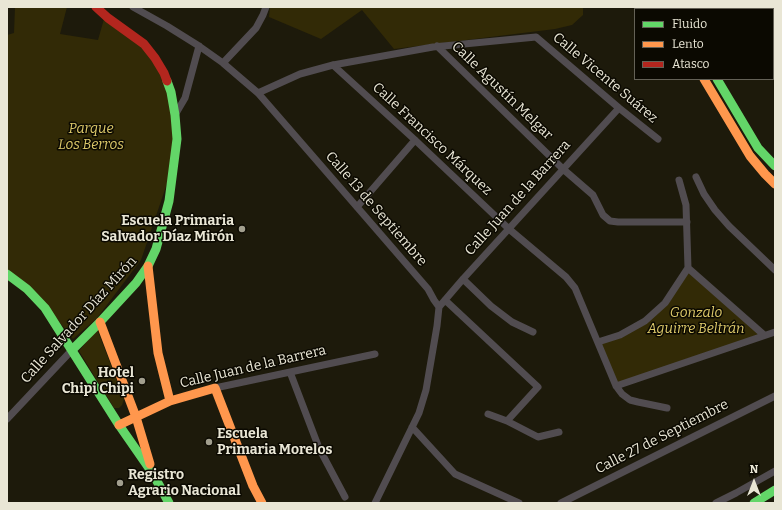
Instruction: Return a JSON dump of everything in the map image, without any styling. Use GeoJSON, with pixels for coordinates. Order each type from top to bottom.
{"type":"FeatureCollection","features":[{"type":"Feature","properties":{"kind":"main road","name":"Calle Salvador Díaz Mirón"},"geometry":{"type":"LineString","coordinates":[[72,350],[136,283],[148,266],[156,249],[169,201],[177,139],[171,92],[164,73],[155,58],[144,44],[108,18],[96,7]]}},
{"type":"Feature","properties":{"kind":"main road"},"geometry":{"type":"LineString","coordinates":[[705,80],[750,156],[775,184]]}},
{"type":"Feature","properties":{"kind":"main road"},"geometry":{"type":"LineString","coordinates":[[718,80],[758,148],[775,166]]}},
{"type":"Feature","properties":{"kind":"main road"},"geometry":{"type":"LineString","coordinates":[[148,266],[158,353],[170,401]]}},
{"type":"Feature","properties":{"kind":"main road"},"geometry":{"type":"LineString","coordinates":[[7,274],[45,308],[119,425],[153,474],[169,503]]}},
{"type":"Feature","properties":{"kind":"main road"},"geometry":{"type":"LineString","coordinates":[[100,322],[136,417],[153,474]]}},
{"type":"Feature","properties":{"kind":"main road"},"geometry":{"type":"LineString","coordinates":[[215,388],[253,486],[262,503]]}},
{"type":"Feature","properties":{"kind":"main road","name":"Calle Juan de la Barrera"},"geometry":{"type":"LineString","coordinates":[[119,425],[170,401],[215,388]]}},
{"type":"Feature","properties":{"kind":"main road"},"geometry":{"type":"LineString","coordinates":[[754,503],[775,490]]}},
{"type":"Feature","properties":{"kind":"main road"},"geometry":{"type":"LineString","coordinates":[[763,503],[775,498]]}},
{"type":"Feature","properties":{"kind":"street","name":"Calle 13 de Septiembre"},"geometry":{"type":"LineString","coordinates":[[133,7],[199,46],[223,63],[258,92],[428,289],[439,307]]}},
{"type":"Feature","properties":{"kind":"street"},"geometry":{"type":"LineString","coordinates":[[223,63],[256,28],[264,15],[266,7]]}},
{"type":"Feature","properties":{"kind":"street","name":"Calle Vicente Suárez"},"geometry":{"type":"LineString","coordinates":[[437,46],[536,36],[619,108],[658,139]]}},
{"type":"Feature","properties":{"kind":"street"},"geometry":{"type":"LineString","coordinates":[[175,115],[185,98],[199,46]]}},
{"type":"Feature","properties":{"kind":"street"},"geometry":{"type":"LineString","coordinates":[[258,92],[300,74],[333,65],[437,46]]}},
{"type":"Feature","properties":{"kind":"street","name":"Calle Agustín Melgar"},"geometry":{"type":"LineString","coordinates":[[437,46],[563,169],[593,195],[603,215],[610,221],[687,222]]}},
{"type":"Feature","properties":{"kind":"street","name":"Calle Francisco Márquez"},"geometry":{"type":"LineString","coordinates":[[333,65],[509,229],[571,282],[575,288],[616,386]]}},
{"type":"Feature","properties":{"kind":"street","name":"Calle Juan de la Barrera"},"geometry":{"type":"LineString","coordinates":[[439,307],[619,108]]}},
{"type":"Feature","properties":{"kind":"street"},"geometry":{"type":"LineString","coordinates":[[357,207],[415,140]]}},
{"type":"Feature","properties":{"kind":"street"},"geometry":{"type":"LineString","coordinates":[[696,177],[704,194],[715,210],[729,226],[775,270]]}},
{"type":"Feature","properties":{"kind":"street"},"geometry":{"type":"LineString","coordinates":[[598,342],[620,335],[645,321],[665,303],[688,268],[686,205],[679,180]]}},
{"type":"Feature","properties":{"kind":"street"},"geometry":{"type":"LineString","coordinates":[[688,268],[764,335]]}},
{"type":"Feature","properties":{"kind":"street"},"geometry":{"type":"LineString","coordinates":[[463,279],[491,306],[512,322],[533,332]]}},
{"type":"Feature","properties":{"kind":"street"},"geometry":{"type":"LineString","coordinates":[[445,300],[538,387],[507,421]]}},
{"type":"Feature","properties":{"kind":"street"},"geometry":{"type":"LineString","coordinates":[[375,503],[419,413],[426,390],[439,307]]}},
{"type":"Feature","properties":{"kind":"street"},"geometry":{"type":"LineString","coordinates":[[667,408],[630,400],[622,394],[616,386],[775,332]]}},
{"type":"Feature","properties":{"kind":"street","name":"Calle Salvador Díaz Mirón"},"geometry":{"type":"LineString","coordinates":[[7,420],[72,350]]}},
{"type":"Feature","properties":{"kind":"street","name":"Calle Juan de la Barrera"},"geometry":{"type":"LineString","coordinates":[[215,388],[375,354]]}},
{"type":"Feature","properties":{"kind":"street"},"geometry":{"type":"LineString","coordinates":[[290,372],[319,448],[345,497]]}},
{"type":"Feature","properties":{"kind":"street","name":"Calle 27 de Septiembre"},"geometry":{"type":"LineString","coordinates":[[561,503],[775,396]]}},
{"type":"Feature","properties":{"kind":"street"},"geometry":{"type":"LineString","coordinates":[[488,414],[507,421],[538,437],[559,432]]}},
{"type":"Feature","properties":{"kind":"street"},"geometry":{"type":"LineString","coordinates":[[412,427],[455,474],[519,503]]}},
{"type":"Feature","properties":{"kind":"street"},"geometry":{"type":"LineString","coordinates":[[716,503],[775,471]]}},
{"type":"Feature","properties":{"kind":"green space","name":"Parque Los Berros"},"geometry":{"type":"Polygon","coordinates":[[[15,7],[67,7],[60,34],[98,40],[104,19],[141,41],[169,86],[176,157],[141,260],[97,318],[73,339],[37,294],[7,270],[7,35],[14,33],[15,7]]]}},
{"type":"Feature","properties":{"kind":"green space"},"geometry":{"type":"Polygon","coordinates":[[[270,7],[583,7],[583,15],[572,25],[555,29],[394,49],[362,10],[321,39],[269,17],[270,7]]]}},
{"type":"Feature","properties":{"kind":"green space","name":"Gonzalo Aguirre Beltrán"},"geometry":{"type":"Polygon","coordinates":[[[688,268],[764,335],[616,386],[598,342],[645,321],[665,303],[688,268]]]}},
{"type":"Feature","properties":{"kind":"green space"},"geometry":{"type":"Polygon","coordinates":[[[97,329],[124,399],[119,408],[114,408],[79,351],[97,329]]]}},
{"type":"Feature","properties":{"kind":"traffic: fast"},"geometry":{"type":"LineString","coordinates":[[718,80],[758,148],[775,166]]}},
{"type":"Feature","properties":{"kind":"traffic: fast"},"geometry":{"type":"LineString","coordinates":[[72,350],[136,283],[148,266],[156,249],[169,201],[177,139],[175,115],[171,92],[167,81]]}},
{"type":"Feature","properties":{"kind":"traffic: fast"},"geometry":{"type":"LineString","coordinates":[[7,274],[27,289],[45,308],[119,425],[153,474],[169,503]]}},
{"type":"Feature","properties":{"kind":"traffic: fast"},"geometry":{"type":"LineString","coordinates":[[754,503],[775,490]]}},
{"type":"Feature","properties":{"kind":"traffic: slow"},"geometry":{"type":"LineString","coordinates":[[705,80],[750,156],[775,184]]}},
{"type":"Feature","properties":{"kind":"traffic: slow"},"geometry":{"type":"LineString","coordinates":[[148,266],[158,353],[170,401]]}},
{"type":"Feature","properties":{"kind":"traffic: slow"},"geometry":{"type":"LineString","coordinates":[[100,322],[136,417],[150,464]]}},
{"type":"Feature","properties":{"kind":"traffic: slow"},"geometry":{"type":"LineString","coordinates":[[119,425],[170,401],[215,388],[253,486],[262,503]]}},
{"type":"Feature","properties":{"kind":"traffic: jam"},"geometry":{"type":"LineString","coordinates":[[96,7],[108,18],[144,44],[155,58],[167,81]]}},
{"type":"Feature","properties":{"kind":"place","name":"Escuela Primaria Salvador Díaz Mirón"},"geometry":{"type":"Point","coordinates":[242,229]}},
{"type":"Feature","properties":{"kind":"place","name":"Hotel Chipi Chipi"},"geometry":{"type":"Point","coordinates":[142,381]}},
{"type":"Feature","properties":{"kind":"place","name":"Escuela Primaria Morelos"},"geometry":{"type":"Point","coordinates":[209,442]}},
{"type":"Feature","properties":{"kind":"place","name":"Registro Agrario Nacional"},"geometry":{"type":"Point","coordinates":[120,483]}}]}
